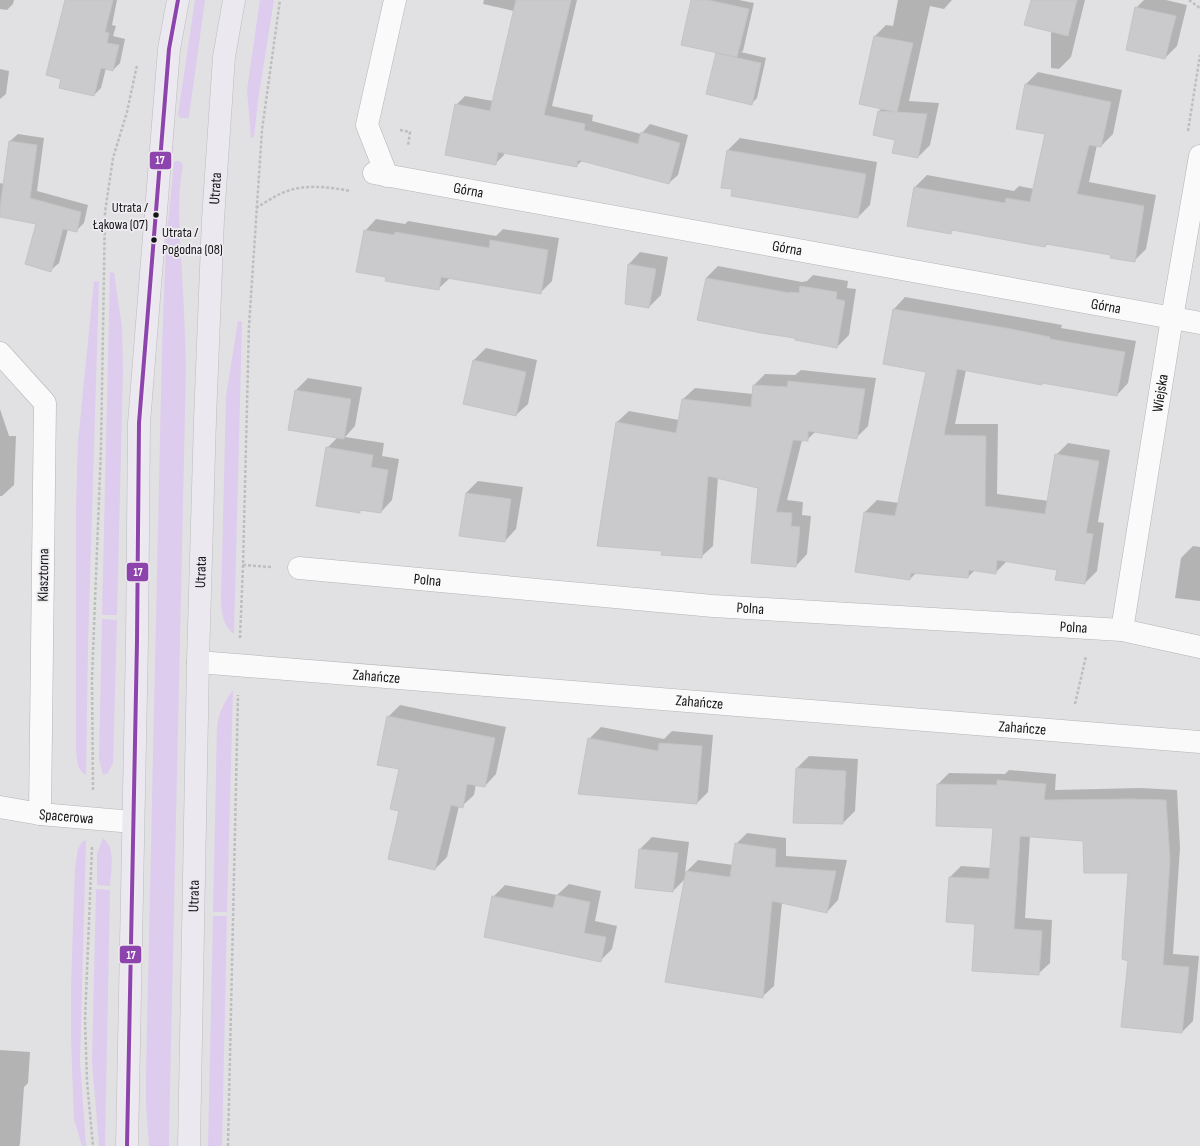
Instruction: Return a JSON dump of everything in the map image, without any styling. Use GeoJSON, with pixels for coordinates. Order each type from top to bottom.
{"type":"FeatureCollection","features":[{"type":"Feature","properties":{"kind":"main road"},"geometry":{"type":"LineString","coordinates":[[127,1146],[132,822],[137,641],[139,423],[169,49],[178,0]]}},
{"type":"Feature","properties":{"kind":"main road","name":"Utrata"},"geometry":{"type":"LineString","coordinates":[[189,1146],[198,662],[213,219],[224,57],[234,0]]}},
{"type":"Feature","properties":{"kind":"street"},"geometry":{"type":"LineString","coordinates":[[367,125],[394,0]]}},
{"type":"Feature","properties":{"kind":"street","name":"Górna"},"geometry":{"type":"LineString","coordinates":[[367,125],[381,174],[1200,323]]}},
{"type":"Feature","properties":{"kind":"street","name":"Wiejska"},"geometry":{"type":"LineString","coordinates":[[1122,630],[1172,318],[1200,156]]}},
{"type":"Feature","properties":{"kind":"street","name":"Klasztorna"},"geometry":{"type":"LineString","coordinates":[[0,353],[46,403],[40,814]]}},
{"type":"Feature","properties":{"kind":"street","name":"Polna"},"geometry":{"type":"LineString","coordinates":[[299,568],[713,606],[1122,630],[1200,647]]}},
{"type":"Feature","properties":{"kind":"street","name":"Zahańcze"},"geometry":{"type":"LineString","coordinates":[[198,662],[1200,742]]}},
{"type":"Feature","properties":{"kind":"street","name":"Spacerowa"},"geometry":{"type":"LineString","coordinates":[[0,807],[40,814],[132,822]]}},
{"type":"Feature","properties":{"kind":"path"},"geometry":{"type":"LineString","coordinates":[[228,1146],[238,665],[243,565],[249,326],[262,130],[280,0]]}},
{"type":"Feature","properties":{"kind":"path"},"geometry":{"type":"LineString","coordinates":[[1189,0],[1200,8]]}},
{"type":"Feature","properties":{"kind":"path"},"geometry":{"type":"LineString","coordinates":[[1187,134],[1200,55]]}},
{"type":"Feature","properties":{"kind":"path"},"geometry":{"type":"LineString","coordinates":[[93,1146],[87,1081],[85,1020],[93,819],[92,678],[101,448],[105,212],[113,158],[127,112],[138,60]]}},
{"type":"Feature","properties":{"kind":"path"},"geometry":{"type":"LineString","coordinates":[[367,125],[410,132],[407,150]]}},
{"type":"Feature","properties":{"kind":"path"},"geometry":{"type":"LineString","coordinates":[[256,208],[281,193],[307,186],[338,188],[353,191]]}},
{"type":"Feature","properties":{"kind":"path"},"geometry":{"type":"LineString","coordinates":[[1069,731],[1092,628]]}},
{"type":"Feature","properties":{"kind":"shaded area"},"geometry":{"type":"Polygon","coordinates":[[[195,0],[205,0],[189,116],[188,118],[180,118],[178,114],[195,0]]]}},
{"type":"Feature","properties":{"kind":"shaded area"},"geometry":{"type":"Polygon","coordinates":[[[260,0],[274,0],[258,100],[254,137],[251,138],[247,90],[260,0]]]}},
{"type":"Feature","properties":{"kind":"shaded area"},"geometry":{"type":"Polygon","coordinates":[[[174,162],[181,162],[183,165],[179,220],[186,367],[169,1146],[149,1146],[146,1104],[146,1074],[162,348],[166,244],[174,162]]]}},
{"type":"Feature","properties":{"kind":"shaded area"},"geometry":{"type":"Polygon","coordinates":[[[110,272],[114,273],[122,327],[123,370],[117,615],[102,615],[110,272]]]}},
{"type":"Feature","properties":{"kind":"shaded area"},"geometry":{"type":"Polygon","coordinates":[[[94,281],[99,282],[88,645],[86,775],[80,770],[76,748],[76,505],[78,442],[94,281]]]}},
{"type":"Feature","properties":{"kind":"shaded area"},"geometry":{"type":"Polygon","coordinates":[[[238,321],[242,322],[234,634],[225,623],[221,601],[226,396],[238,321]]]}},
{"type":"Feature","properties":{"kind":"shaded area"},"geometry":{"type":"Polygon","coordinates":[[[102,619],[117,620],[113,763],[108,773],[103,775],[99,759],[102,619]]]}},
{"type":"Feature","properties":{"kind":"shaded area"},"geometry":{"type":"Polygon","coordinates":[[[233,690],[227,912],[213,912],[217,727],[222,707],[233,690]]]}},
{"type":"Feature","properties":{"kind":"shaded area"},"geometry":{"type":"Polygon","coordinates":[[[103,838],[110,848],[112,860],[110,886],[97,885],[97,853],[103,838]]]}},
{"type":"Feature","properties":{"kind":"shaded area"},"geometry":{"type":"Polygon","coordinates":[[[86,840],[80,1062],[86,1146],[82,1146],[74,1119],[71,985],[75,868],[78,849],[82,842],[86,840]]]}},
{"type":"Feature","properties":{"kind":"shaded area"},"geometry":{"type":"Polygon","coordinates":[[[96,889],[110,890],[105,1146],[99,1146],[92,1062],[96,889]]]}},
{"type":"Feature","properties":{"kind":"shaded area"},"geometry":{"type":"Polygon","coordinates":[[[213,916],[227,916],[222,1146],[208,1146],[213,916]]]}},
{"type":"Feature","properties":{"kind":"building"},"geometry":{"type":"Polygon","coordinates":[[[65,0],[113,0],[105,32],[109,33],[107,43],[119,45],[113,71],[101,68],[94,96],[59,88],[61,79],[46,75],[65,0]]]}},
{"type":"Feature","properties":{"kind":"building"},"geometry":{"type":"Polygon","coordinates":[[[516,0],[571,0],[544,115],[585,124],[584,130],[638,144],[641,132],[680,143],[669,184],[578,160],[577,167],[498,152],[496,165],[445,155],[455,104],[490,111],[516,0]]]}},
{"type":"Feature","properties":{"kind":"building"},"geometry":{"type":"Polygon","coordinates":[[[691,0],[708,0],[749,9],[737,57],[681,45],[691,0]]]}},
{"type":"Feature","properties":{"kind":"building"},"geometry":{"type":"Polygon","coordinates":[[[1031,0],[1077,0],[1068,36],[1024,25],[1031,0]]]}},
{"type":"Feature","properties":{"kind":"building"},"geometry":{"type":"Polygon","coordinates":[[[1135,7],[1176,16],[1165,59],[1126,50],[1135,7]]]}},
{"type":"Feature","properties":{"kind":"building"},"geometry":{"type":"Polygon","coordinates":[[[874,36],[913,43],[897,112],[927,114],[918,158],[892,153],[895,140],[873,135],[878,111],[895,112],[859,104],[874,36]]]}},
{"type":"Feature","properties":{"kind":"building"},"geometry":{"type":"Polygon","coordinates":[[[716,53],[761,63],[752,105],[706,94],[716,53]]]}},
{"type":"Feature","properties":{"kind":"building"},"geometry":{"type":"Polygon","coordinates":[[[1025,84],[1111,102],[1101,147],[1089,145],[1077,194],[1144,206],[1135,262],[1110,258],[1111,255],[1046,244],[1045,247],[952,230],[951,234],[907,226],[914,187],[1005,203],[1006,198],[1030,202],[1045,134],[1016,129],[1025,84]]]}},
{"type":"Feature","properties":{"kind":"building"},"geometry":{"type":"Polygon","coordinates":[[[9,141],[37,145],[30,198],[81,212],[77,232],[63,229],[51,272],[25,264],[36,224],[0,217],[9,141]]]}},
{"type":"Feature","properties":{"kind":"building"},"geometry":{"type":"Polygon","coordinates":[[[727,150],[866,174],[858,218],[731,196],[732,189],[721,188],[727,150]]]}},
{"type":"Feature","properties":{"kind":"building"},"geometry":{"type":"Polygon","coordinates":[[[364,230],[394,235],[395,232],[489,248],[490,240],[548,250],[541,294],[441,277],[439,290],[385,281],[386,277],[356,272],[364,230]]]}},
{"type":"Feature","properties":{"kind":"building"},"geometry":{"type":"Polygon","coordinates":[[[628,264],[656,269],[649,308],[625,304],[628,264]]]}},
{"type":"Feature","properties":{"kind":"building"},"geometry":{"type":"Polygon","coordinates":[[[706,278],[790,293],[799,293],[800,286],[837,292],[836,299],[845,301],[837,348],[795,340],[795,338],[761,333],[697,320],[706,278]]]}},
{"type":"Feature","properties":{"kind":"building"},"geometry":{"type":"Polygon","coordinates":[[[893,309],[1006,328],[1050,337],[1050,339],[1125,352],[1117,396],[1042,383],[1042,385],[957,369],[944,435],[986,436],[985,506],[1045,514],[1055,454],[1099,461],[1086,533],[1093,534],[1085,584],[1055,580],[1057,570],[997,560],[996,574],[969,570],[968,578],[911,573],[910,580],[855,572],[864,512],[895,516],[926,372],[883,364],[893,309]]]}},
{"type":"Feature","properties":{"kind":"building"},"geometry":{"type":"Polygon","coordinates":[[[473,360],[526,372],[516,416],[463,404],[473,360]]]}},
{"type":"Feature","properties":{"kind":"building"},"geometry":{"type":"Polygon","coordinates":[[[788,381],[865,389],[857,439],[808,431],[808,441],[793,440],[776,512],[792,513],[791,526],[800,527],[796,567],[751,563],[758,488],[708,476],[702,558],[661,555],[662,551],[597,546],[616,422],[676,433],[682,399],[751,407],[753,385],[787,387],[788,381]]]}},
{"type":"Feature","properties":{"kind":"building"},"geometry":{"type":"Polygon","coordinates":[[[295,390],[351,399],[344,439],[288,430],[295,390]]]}},
{"type":"Feature","properties":{"kind":"building"},"geometry":{"type":"Polygon","coordinates":[[[326,447],[373,455],[371,467],[388,470],[381,513],[360,510],[360,513],[316,506],[326,447]]]}},
{"type":"Feature","properties":{"kind":"building"},"geometry":{"type":"Polygon","coordinates":[[[466,493],[511,499],[505,542],[459,536],[466,493]]]}},
{"type":"Feature","properties":{"kind":"building"},"geometry":{"type":"Polygon","coordinates":[[[387,716],[495,738],[485,787],[467,784],[463,808],[451,805],[435,870],[388,859],[399,811],[390,809],[399,769],[377,765],[387,716]]]}},
{"type":"Feature","properties":{"kind":"building"},"geometry":{"type":"Polygon","coordinates":[[[588,738],[658,751],[659,743],[702,746],[697,804],[578,794],[588,738]]]}},
{"type":"Feature","properties":{"kind":"building"},"geometry":{"type":"Polygon","coordinates":[[[796,768],[846,771],[843,824],[793,823],[796,768]]]}},
{"type":"Feature","properties":{"kind":"building"},"geometry":{"type":"Polygon","coordinates":[[[997,780],[1046,784],[1044,800],[1166,800],[1170,860],[1163,965],[1189,967],[1182,1033],[1121,1027],[1128,961],[1122,959],[1128,873],[1084,873],[1083,841],[1020,836],[1014,929],[1042,931],[1039,975],[972,971],[975,924],[946,922],[949,877],[989,879],[993,828],[936,826],[937,784],[997,785],[997,780]]]}},
{"type":"Feature","properties":{"kind":"building"},"geometry":{"type":"Polygon","coordinates":[[[735,843],[776,849],[775,867],[836,871],[827,913],[772,901],[763,998],[665,982],[686,871],[730,877],[735,843]]]}},
{"type":"Feature","properties":{"kind":"building"},"geometry":{"type":"Polygon","coordinates":[[[639,849],[678,853],[673,892],[635,888],[639,849]]]}},
{"type":"Feature","properties":{"kind":"building"},"geometry":{"type":"Polygon","coordinates":[[[556,895],[590,902],[584,933],[606,937],[601,962],[484,937],[492,896],[553,908],[556,895]]]}},
{"type":"Feature","properties":{"kind":"transit line","name":"17"},"geometry":{"type":"LineString","coordinates":[[127,1146],[137,641],[139,423],[169,49],[178,0]]}},
{"type":"Feature","properties":{"kind":"place","name":"Utrata / Łąkowa (07)"},"geometry":{"type":"Point","coordinates":[156,215]}},
{"type":"Feature","properties":{"kind":"place","name":"Utrata / Pogodna (08)"},"geometry":{"type":"Point","coordinates":[154,240]}}]}
